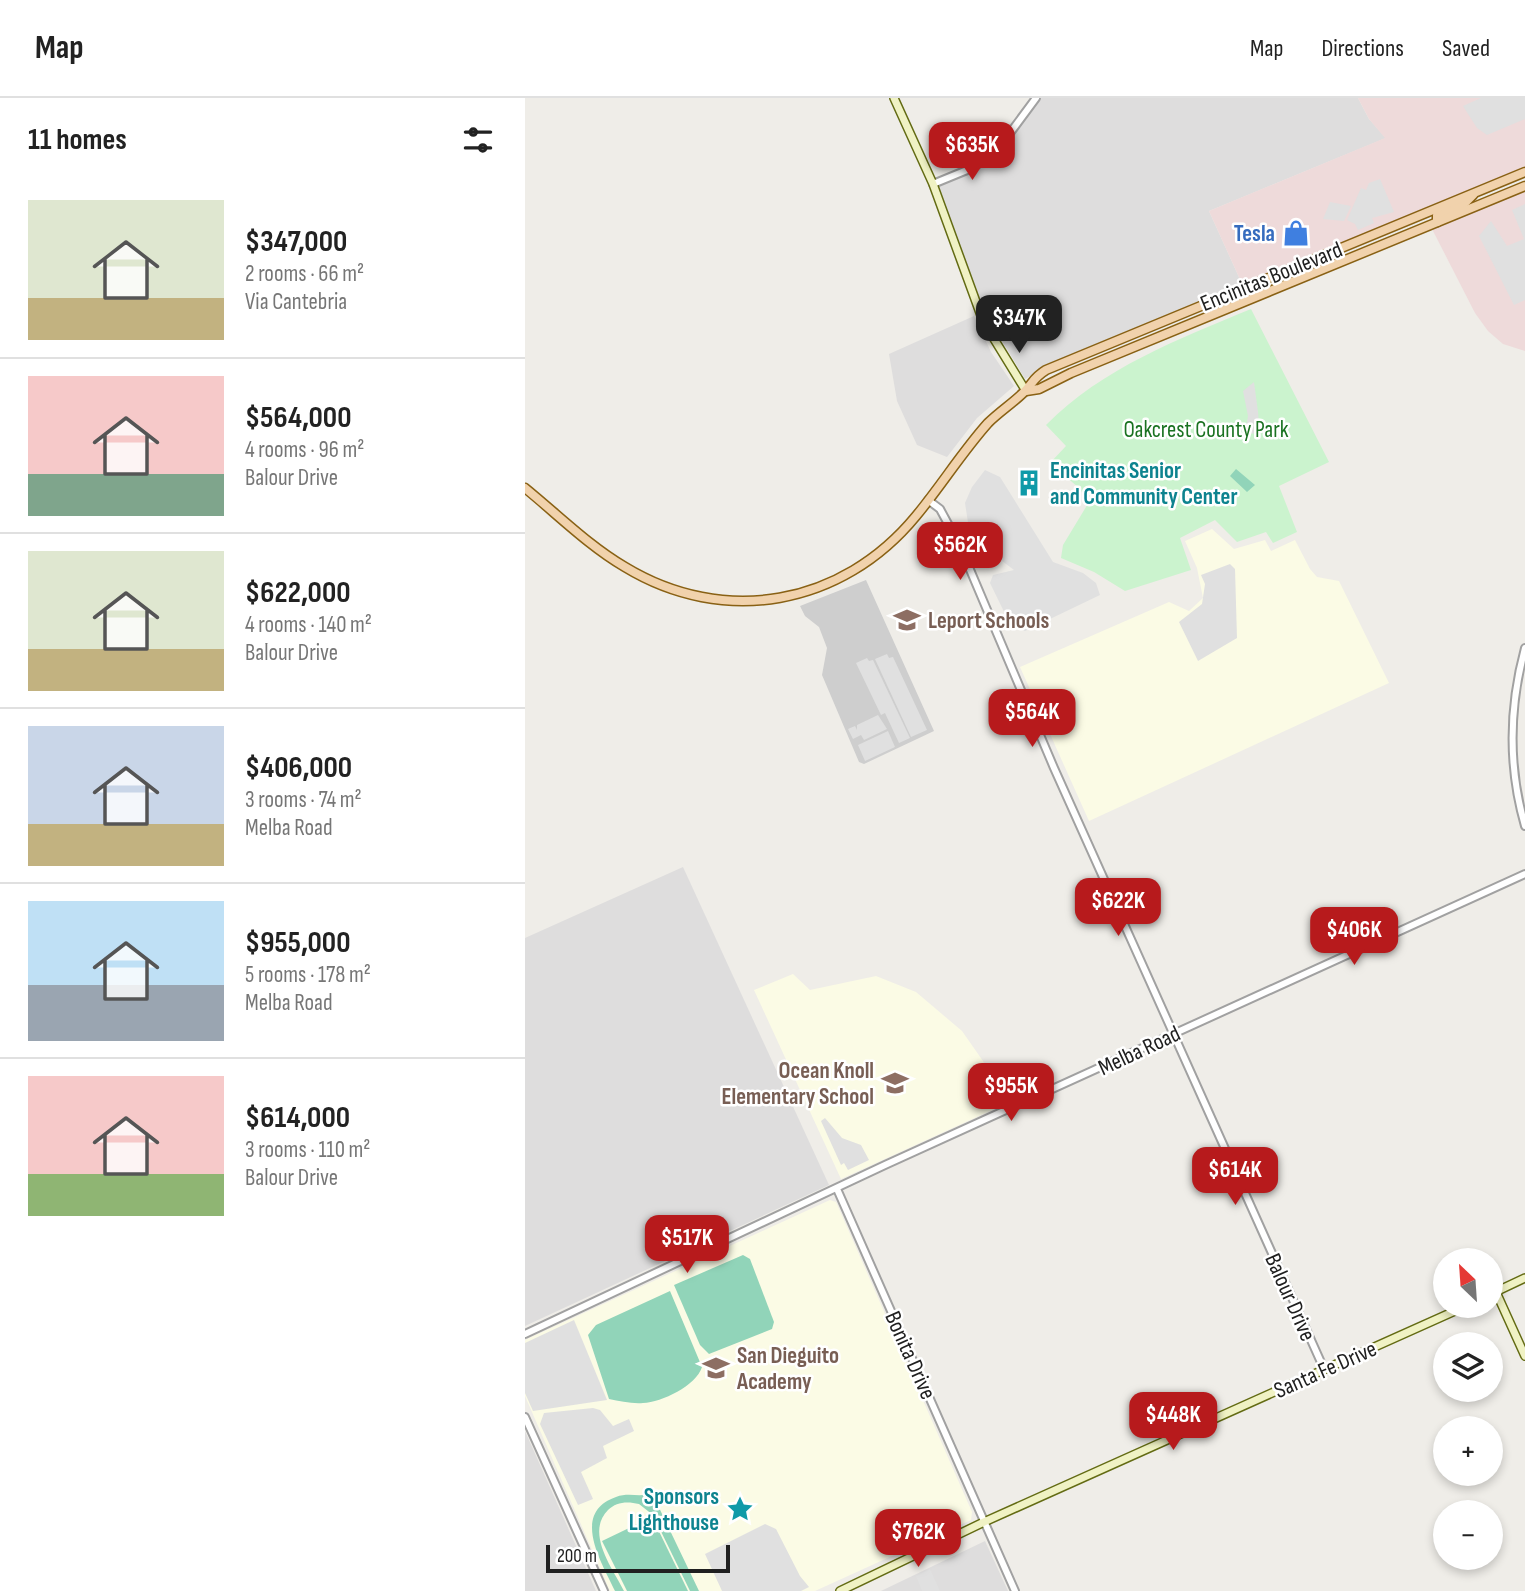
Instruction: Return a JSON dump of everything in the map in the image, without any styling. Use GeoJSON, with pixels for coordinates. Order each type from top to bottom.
{"type":"FeatureCollection","features":[{"type":"Feature","properties":{"kind":"main road"},"geometry":{"type":"LineString","coordinates":[[894,98],[933,184],[983,321],[1026,391]]}},
{"type":"Feature","properties":{"kind":"main road","name":"Encinitas Boulevard"},"geometry":{"type":"LineString","coordinates":[[525,488],[624,567],[659,585],[689,596],[732,601],[789,596],[826,584],[885,547],[928,500],[987,425],[1026,391],[1033,378],[1070,359],[1525,172]]}},
{"type":"Feature","properties":{"kind":"main road","name":"Encinitas Boulevard"},"geometry":{"type":"LineString","coordinates":[[1026,391],[1039,389],[1071,373],[1525,186]]}},
{"type":"Feature","properties":{"kind":"main road"},"geometry":{"type":"LineString","coordinates":[[1437,222],[1437,215],[1465,203],[1478,191]]}},
{"type":"Feature","properties":{"kind":"main road"},"geometry":{"type":"LineString","coordinates":[[1503,1289],[1525,1278]]}},
{"type":"Feature","properties":{"kind":"main road"},"geometry":{"type":"LineString","coordinates":[[1503,1311],[1525,1356]]}},
{"type":"Feature","properties":{"kind":"main road","name":"Santa Fe Drive"},"geometry":{"type":"LineString","coordinates":[[840,1591],[984,1522],[1439,1318]]}},
{"type":"Feature","properties":{"kind":"street"},"geometry":{"type":"LineString","coordinates":[[933,184],[972,168],[996,152],[1036,98]]}},
{"type":"Feature","properties":{"kind":"street","name":"Balour Drive"},"geometry":{"type":"LineString","coordinates":[[928,500],[940,509],[960,546],[1172,1034],[1324,1369]]}},
{"type":"Feature","properties":{"kind":"street"},"geometry":{"type":"LineString","coordinates":[[1525,648],[1515,691],[1512,757],[1525,825]]}},
{"type":"Feature","properties":{"kind":"street","name":"Melba Road"},"geometry":{"type":"LineString","coordinates":[[525,1334],[1172,1034],[1525,874]]}},
{"type":"Feature","properties":{"kind":"street","name":"Bonita Drive"},"geometry":{"type":"LineString","coordinates":[[837,1189],[1015,1591]]}},
{"type":"Feature","properties":{"kind":"street"},"geometry":{"type":"LineString","coordinates":[[525,1417],[604,1591]]}},
{"type":"Feature","properties":{"kind":"shaded area"},"geometry":{"type":"Polygon","coordinates":[[[1040,98],[1358,98],[1369,119],[1386,138],[1209,211],[1243,286],[1048,366],[1025,379],[983,309],[936,185],[983,166],[1016,131],[1040,98]]]}},
{"type":"Feature","properties":{"kind":"shaded area"},"geometry":{"type":"Polygon","coordinates":[[[1358,98],[1525,98],[1525,169],[1243,286],[1209,211],[1385,138],[1369,119],[1358,98]]]}},
{"type":"Feature","properties":{"kind":"shaded area"},"geometry":{"type":"Polygon","coordinates":[[[1481,98],[1525,98],[1525,119],[1487,135],[1477,128],[1463,106],[1481,98]]]}},
{"type":"Feature","properties":{"kind":"shaded area"},"geometry":{"type":"Polygon","coordinates":[[[1380,179],[1394,212],[1372,218],[1374,223],[1358,230],[1355,224],[1347,220],[1361,188],[1366,190],[1369,183],[1380,179]]]}},
{"type":"Feature","properties":{"kind":"shaded area"},"geometry":{"type":"Polygon","coordinates":[[[1525,188],[1525,351],[1503,344],[1488,331],[1475,313],[1431,227],[1525,188]]]}},
{"type":"Feature","properties":{"kind":"shaded area"},"geometry":{"type":"Polygon","coordinates":[[[1330,202],[1351,206],[1344,221],[1323,219],[1330,202]]]}},
{"type":"Feature","properties":{"kind":"shaded area"},"geometry":{"type":"Polygon","coordinates":[[[1525,204],[1525,300],[1514,305],[1479,236],[1491,221],[1507,246],[1524,239],[1512,210],[1525,204]]]}},
{"type":"Feature","properties":{"kind":"shaded area"},"geometry":{"type":"Polygon","coordinates":[[[974,316],[991,352],[1014,386],[977,418],[947,457],[917,445],[897,401],[889,354],[974,316]]]}},
{"type":"Feature","properties":{"kind":"shaded area"},"geometry":{"type":"Polygon","coordinates":[[[1254,382],[1260,434],[1245,433],[1248,416],[1243,391],[1254,382]]]}},
{"type":"Feature","properties":{"kind":"shaded area"},"geometry":{"type":"Polygon","coordinates":[[[985,470],[1000,477],[1053,562],[1083,573],[1096,583],[1100,595],[1025,631],[1010,624],[990,583],[993,575],[1014,570],[977,542],[969,529],[965,503],[972,487],[985,470]]]}},
{"type":"Feature","properties":{"kind":"shaded area"},"geometry":{"type":"Polygon","coordinates":[[[1212,529],[1234,549],[1265,540],[1271,551],[1295,540],[1317,577],[1339,581],[1389,683],[1089,821],[1020,667],[1169,602],[1189,611],[1203,598],[1197,568],[1185,541],[1212,529]]]}},
{"type":"Feature","properties":{"kind":"shaded area"},"geometry":{"type":"Polygon","coordinates":[[[1230,564],[1235,569],[1237,638],[1198,661],[1179,622],[1202,604],[1205,584],[1201,575],[1230,564]]]}},
{"type":"Feature","properties":{"kind":"shaded area"},"geometry":{"type":"Polygon","coordinates":[[[866,580],[934,731],[864,764],[859,762],[822,675],[827,648],[819,627],[805,616],[800,606],[866,580]]]}},
{"type":"Feature","properties":{"kind":"shaded area"},"geometry":{"type":"Polygon","coordinates":[[[887,654],[889,658],[893,657],[927,730],[911,737],[875,659],[887,654]]]}},
{"type":"Feature","properties":{"kind":"shaded area"},"geometry":{"type":"Polygon","coordinates":[[[867,658],[869,661],[873,660],[910,738],[899,743],[885,713],[881,715],[856,663],[867,658]]]}},
{"type":"Feature","properties":{"kind":"shaded area"},"geometry":{"type":"Polygon","coordinates":[[[878,715],[887,729],[864,740],[861,735],[853,739],[848,729],[855,726],[857,730],[857,725],[878,715]]]}},
{"type":"Feature","properties":{"kind":"shaded area"},"geometry":{"type":"Polygon","coordinates":[[[888,731],[895,747],[865,761],[858,745],[888,731]]]}},
{"type":"Feature","properties":{"kind":"shaded area"},"geometry":{"type":"Polygon","coordinates":[[[683,867],[829,1185],[525,1326],[525,938],[683,867]]]}},
{"type":"Feature","properties":{"kind":"shaded area","name":"Ocean Knoll Elementary School"},"geometry":{"type":"Polygon","coordinates":[[[793,974],[810,990],[876,976],[916,992],[962,1031],[983,1061],[1003,1105],[841,1179],[754,990],[793,974]]]}},
{"type":"Feature","properties":{"kind":"shaded area"},"geometry":{"type":"Polygon","coordinates":[[[825,1118],[842,1138],[861,1145],[869,1160],[848,1170],[844,1163],[841,1165],[821,1121],[825,1118]]]}},
{"type":"Feature","properties":{"kind":"shaded area","name":"San Dieguito Academy"},"geometry":{"type":"Polygon","coordinates":[[[830,1200],[836,1202],[972,1512],[971,1520],[815,1591],[610,1591],[525,1396],[525,1340],[830,1200]]]}},
{"type":"Feature","properties":{"kind":"shaded area"},"geometry":{"type":"Polygon","coordinates":[[[574,1320],[607,1400],[533,1411],[525,1393],[525,1343],[574,1320]]]}},
{"type":"Feature","properties":{"kind":"shaded area"},"geometry":{"type":"Polygon","coordinates":[[[593,1408],[600,1410],[613,1426],[629,1419],[634,1431],[603,1446],[607,1458],[581,1472],[593,1499],[578,1505],[540,1424],[544,1413],[593,1408]]]}},
{"type":"Feature","properties":{"kind":"shaded area"},"geometry":{"type":"Polygon","coordinates":[[[525,1431],[596,1591],[525,1591],[525,1431]]]}},
{"type":"Feature","properties":{"kind":"shaded area"},"geometry":{"type":"Polygon","coordinates":[[[765,1524],[776,1529],[800,1576],[809,1587],[801,1591],[722,1591],[705,1554],[765,1524]]]}},
{"type":"Feature","properties":{"kind":"shaded area"},"geometry":{"type":"Polygon","coordinates":[[[985,1541],[1008,1591],[881,1591],[985,1541]]]}},
{"type":"Feature","properties":{"kind":"shaded area"},"geometry":{"type":"Polygon","coordinates":[[[930,1569],[940,1591],[922,1591],[916,1576],[930,1569]]]}},
{"type":"Feature","properties":{"kind":"green space","name":"Oakcrest County Park"},"geometry":{"type":"Polygon","coordinates":[[[1251,309],[1329,462],[1279,486],[1297,532],[1273,543],[1266,532],[1237,542],[1215,520],[1180,538],[1191,570],[1125,591],[1094,572],[1061,558],[1063,545],[1089,502],[1079,488],[1050,463],[1066,446],[1046,425],[1068,405],[1116,371],[1169,344],[1251,309]]]}},
{"type":"Feature","properties":{"kind":"green space"},"geometry":{"type":"Polygon","coordinates":[[[1236,469],[1255,485],[1247,492],[1230,476],[1236,469]]]}},
{"type":"Feature","properties":{"kind":"green space"},"geometry":{"type":"Polygon","coordinates":[[[743,1255],[750,1259],[774,1322],[772,1329],[709,1354],[700,1345],[674,1285],[743,1255]]]}},
{"type":"Feature","properties":{"kind":"green space"},"geometry":{"type":"Polygon","coordinates":[[[670,1291],[702,1367],[699,1374],[677,1392],[659,1400],[639,1403],[609,1399],[588,1335],[596,1325],[670,1291]]]}},
{"type":"Feature","properties":{"kind":"green space"},"geometry":{"type":"Polygon","coordinates":[[[652,1493],[699,1591],[690,1591],[653,1515],[639,1504],[622,1503],[611,1507],[602,1519],[599,1529],[603,1551],[624,1591],[615,1591],[603,1567],[593,1540],[595,1514],[602,1504],[616,1497],[652,1493]]]}},
{"type":"Feature","properties":{"kind":"green space"},"geometry":{"type":"Polygon","coordinates":[[[652,1517],[688,1591],[627,1591],[602,1541],[652,1517]]]}},
{"type":"Feature","properties":{"kind":"place","name":"Tesla"},"geometry":{"type":"Point","coordinates":[1296,233]}},
{"type":"Feature","properties":{"kind":"place","name":"Encinitas Senior and Community Center"},"geometry":{"type":"Point","coordinates":[1029,483]}},
{"type":"Feature","properties":{"kind":"place","name":"Leport Schools"},"geometry":{"type":"Point","coordinates":[907,620]}},
{"type":"Feature","properties":{"kind":"place","name":"Ocean Knoll Elementary School"},"geometry":{"type":"Point","coordinates":[895,1083]}},
{"type":"Feature","properties":{"kind":"place","name":"San Dieguito Academy"},"geometry":{"type":"Point","coordinates":[716,1368]}},
{"type":"Feature","properties":{"kind":"place","name":"Sponsors Lighthouse"},"geometry":{"type":"Point","coordinates":[740,1509]}}]}
